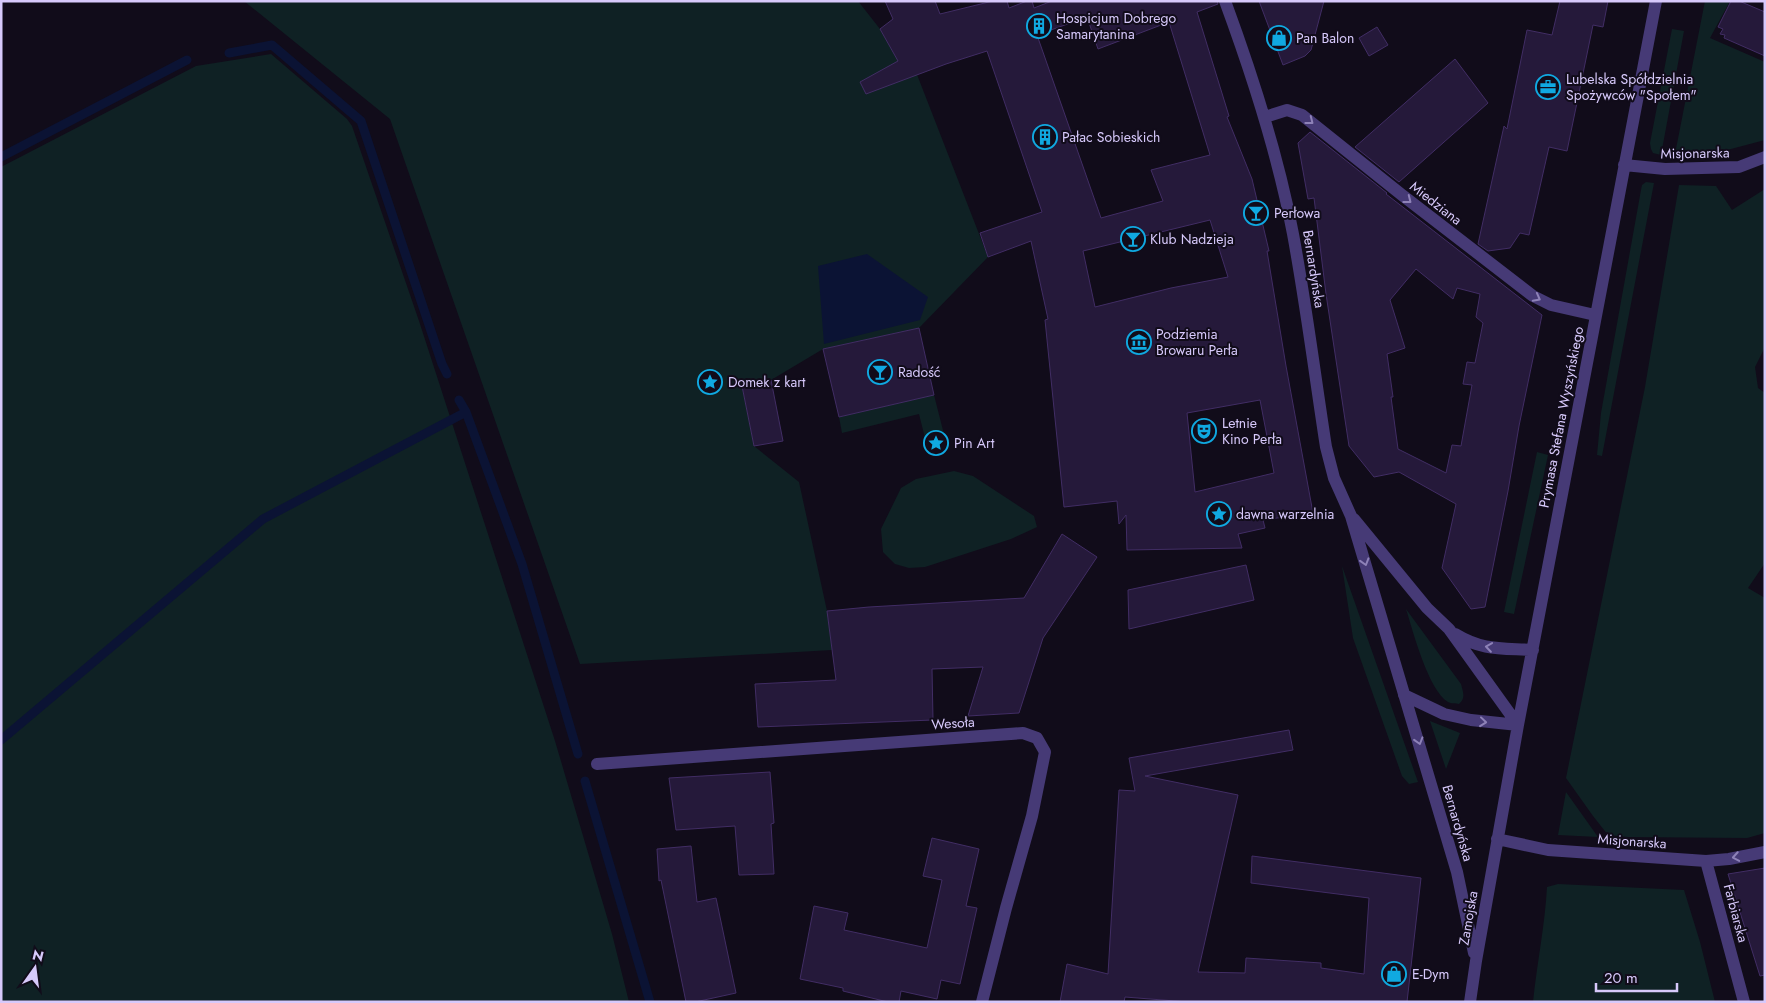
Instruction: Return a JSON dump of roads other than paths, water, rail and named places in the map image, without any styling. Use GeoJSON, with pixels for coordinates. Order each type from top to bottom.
{"type":"FeatureCollection","features":[{"type":"Feature","properties":{"kind":"street","name":"Bernardyńska"},"geometry":{"type":"LineString","coordinates":[[1225,1],[1248,62],[1293,233],[1326,447],[1334,478],[1351,516],[1457,872],[1476,961]]}},
{"type":"Feature","properties":{"kind":"street","name":"Prymasa Stefana Wyszyńskiego"},"geometry":{"type":"LineString","coordinates":[[1497,839],[1656,1]]}},
{"type":"Feature","properties":{"kind":"street","name":"Miedziana"},"geometry":{"type":"LineString","coordinates":[[1264,117],[1287,110],[1302,115],[1533,296],[1560,308],[1595,315]]}},
{"type":"Feature","properties":{"kind":"street","name":"Misjonarska"},"geometry":{"type":"LineString","coordinates":[[1624,165],[1665,169],[1739,167],[1765,157]]}},
{"type":"Feature","properties":{"kind":"street","name":"Bernardyńska"},"geometry":{"type":"LineString","coordinates":[[1351,516],[1427,608],[1449,630],[1518,725]]}},
{"type":"Feature","properties":{"kind":"street","name":"Bernardyńska"},"geometry":{"type":"LineString","coordinates":[[1449,630],[1470,643],[1487,648],[1533,650]]}},
{"type":"Feature","properties":{"kind":"street"},"geometry":{"type":"LineString","coordinates":[[1404,695],[1444,714],[1471,720],[1518,725]]}},
{"type":"Feature","properties":{"kind":"street","name":"Wesoła"},"geometry":{"type":"LineString","coordinates":[[597,764],[1023,733],[1037,738],[1045,752],[1032,816],[982,1002]]}},
{"type":"Feature","properties":{"kind":"street","name":"Misjonarska"},"geometry":{"type":"LineString","coordinates":[[1497,839],[1548,850],[1706,860],[1729,859],[1765,852]]}},
{"type":"Feature","properties":{"kind":"street","name":"Zamojska"},"geometry":{"type":"LineString","coordinates":[[1470,1002],[1497,839]]}},
{"type":"Feature","properties":{"kind":"street","name":"Farbiarska"},"geometry":{"type":"LineString","coordinates":[[1706,860],[1744,1002]]}},
{"type":"Feature","properties":{"kind":"water"},"geometry":{"type":"Polygon","coordinates":[[[867,254],[928,297],[920,320],[824,344],[818,266],[867,254]]]}},
{"type":"Feature","properties":{"kind":"waterway"},"geometry":{"type":"LineString","coordinates":[[229,53],[272,45],[361,121],[442,364],[447,374]]}},
{"type":"Feature","properties":{"kind":"waterway"},"geometry":{"type":"LineString","coordinates":[[1,157],[187,60]]}},
{"type":"Feature","properties":{"kind":"waterway"},"geometry":{"type":"LineString","coordinates":[[459,400],[466,412],[522,564],[578,754]]}},
{"type":"Feature","properties":{"kind":"waterway"},"geometry":{"type":"LineString","coordinates":[[1,740],[263,519],[466,412]]}},
{"type":"Feature","properties":{"kind":"waterway"},"geometry":{"type":"LineString","coordinates":[[585,781],[650,1002]]}},
{"type":"Feature","properties":{"kind":"place","name":"Hospicjum Dobrego Samarytanina"},"geometry":{"type":"Point","coordinates":[1039,26]}},
{"type":"Feature","properties":{"kind":"place","name":"Pan Balon"},"geometry":{"type":"Point","coordinates":[1279,38]}},
{"type":"Feature","properties":{"kind":"place","name":"Lubelska Spółdzielnia Spożywców \"Społem\""},"geometry":{"type":"Point","coordinates":[1548,87]}},
{"type":"Feature","properties":{"kind":"place","name":"Pałac Sobieskich"},"geometry":{"type":"Point","coordinates":[1045,137]}},
{"type":"Feature","properties":{"kind":"place","name":"Perłowa"},"geometry":{"type":"Point","coordinates":[1256,213]}},
{"type":"Feature","properties":{"kind":"place","name":"Klub Nadzieja"},"geometry":{"type":"Point","coordinates":[1133,239]}},
{"type":"Feature","properties":{"kind":"place","name":"Podziemia Browaru Perła"},"geometry":{"type":"Point","coordinates":[1139,342]}},
{"type":"Feature","properties":{"kind":"place","name":"Radość"},"geometry":{"type":"Point","coordinates":[880,372]}},
{"type":"Feature","properties":{"kind":"place","name":"Domek z kart"},"geometry":{"type":"Point","coordinates":[710,382]}},
{"type":"Feature","properties":{"kind":"place","name":"Letnie Kino Perła"},"geometry":{"type":"Point","coordinates":[1204,431]}},
{"type":"Feature","properties":{"kind":"place","name":"Pin Art"},"geometry":{"type":"Point","coordinates":[936,443]}},
{"type":"Feature","properties":{"kind":"place","name":"dawna warzelnia"},"geometry":{"type":"Point","coordinates":[1219,514]}},
{"type":"Feature","properties":{"kind":"place","name":"E-Dym"},"geometry":{"type":"Point","coordinates":[1394,974]}}]}
